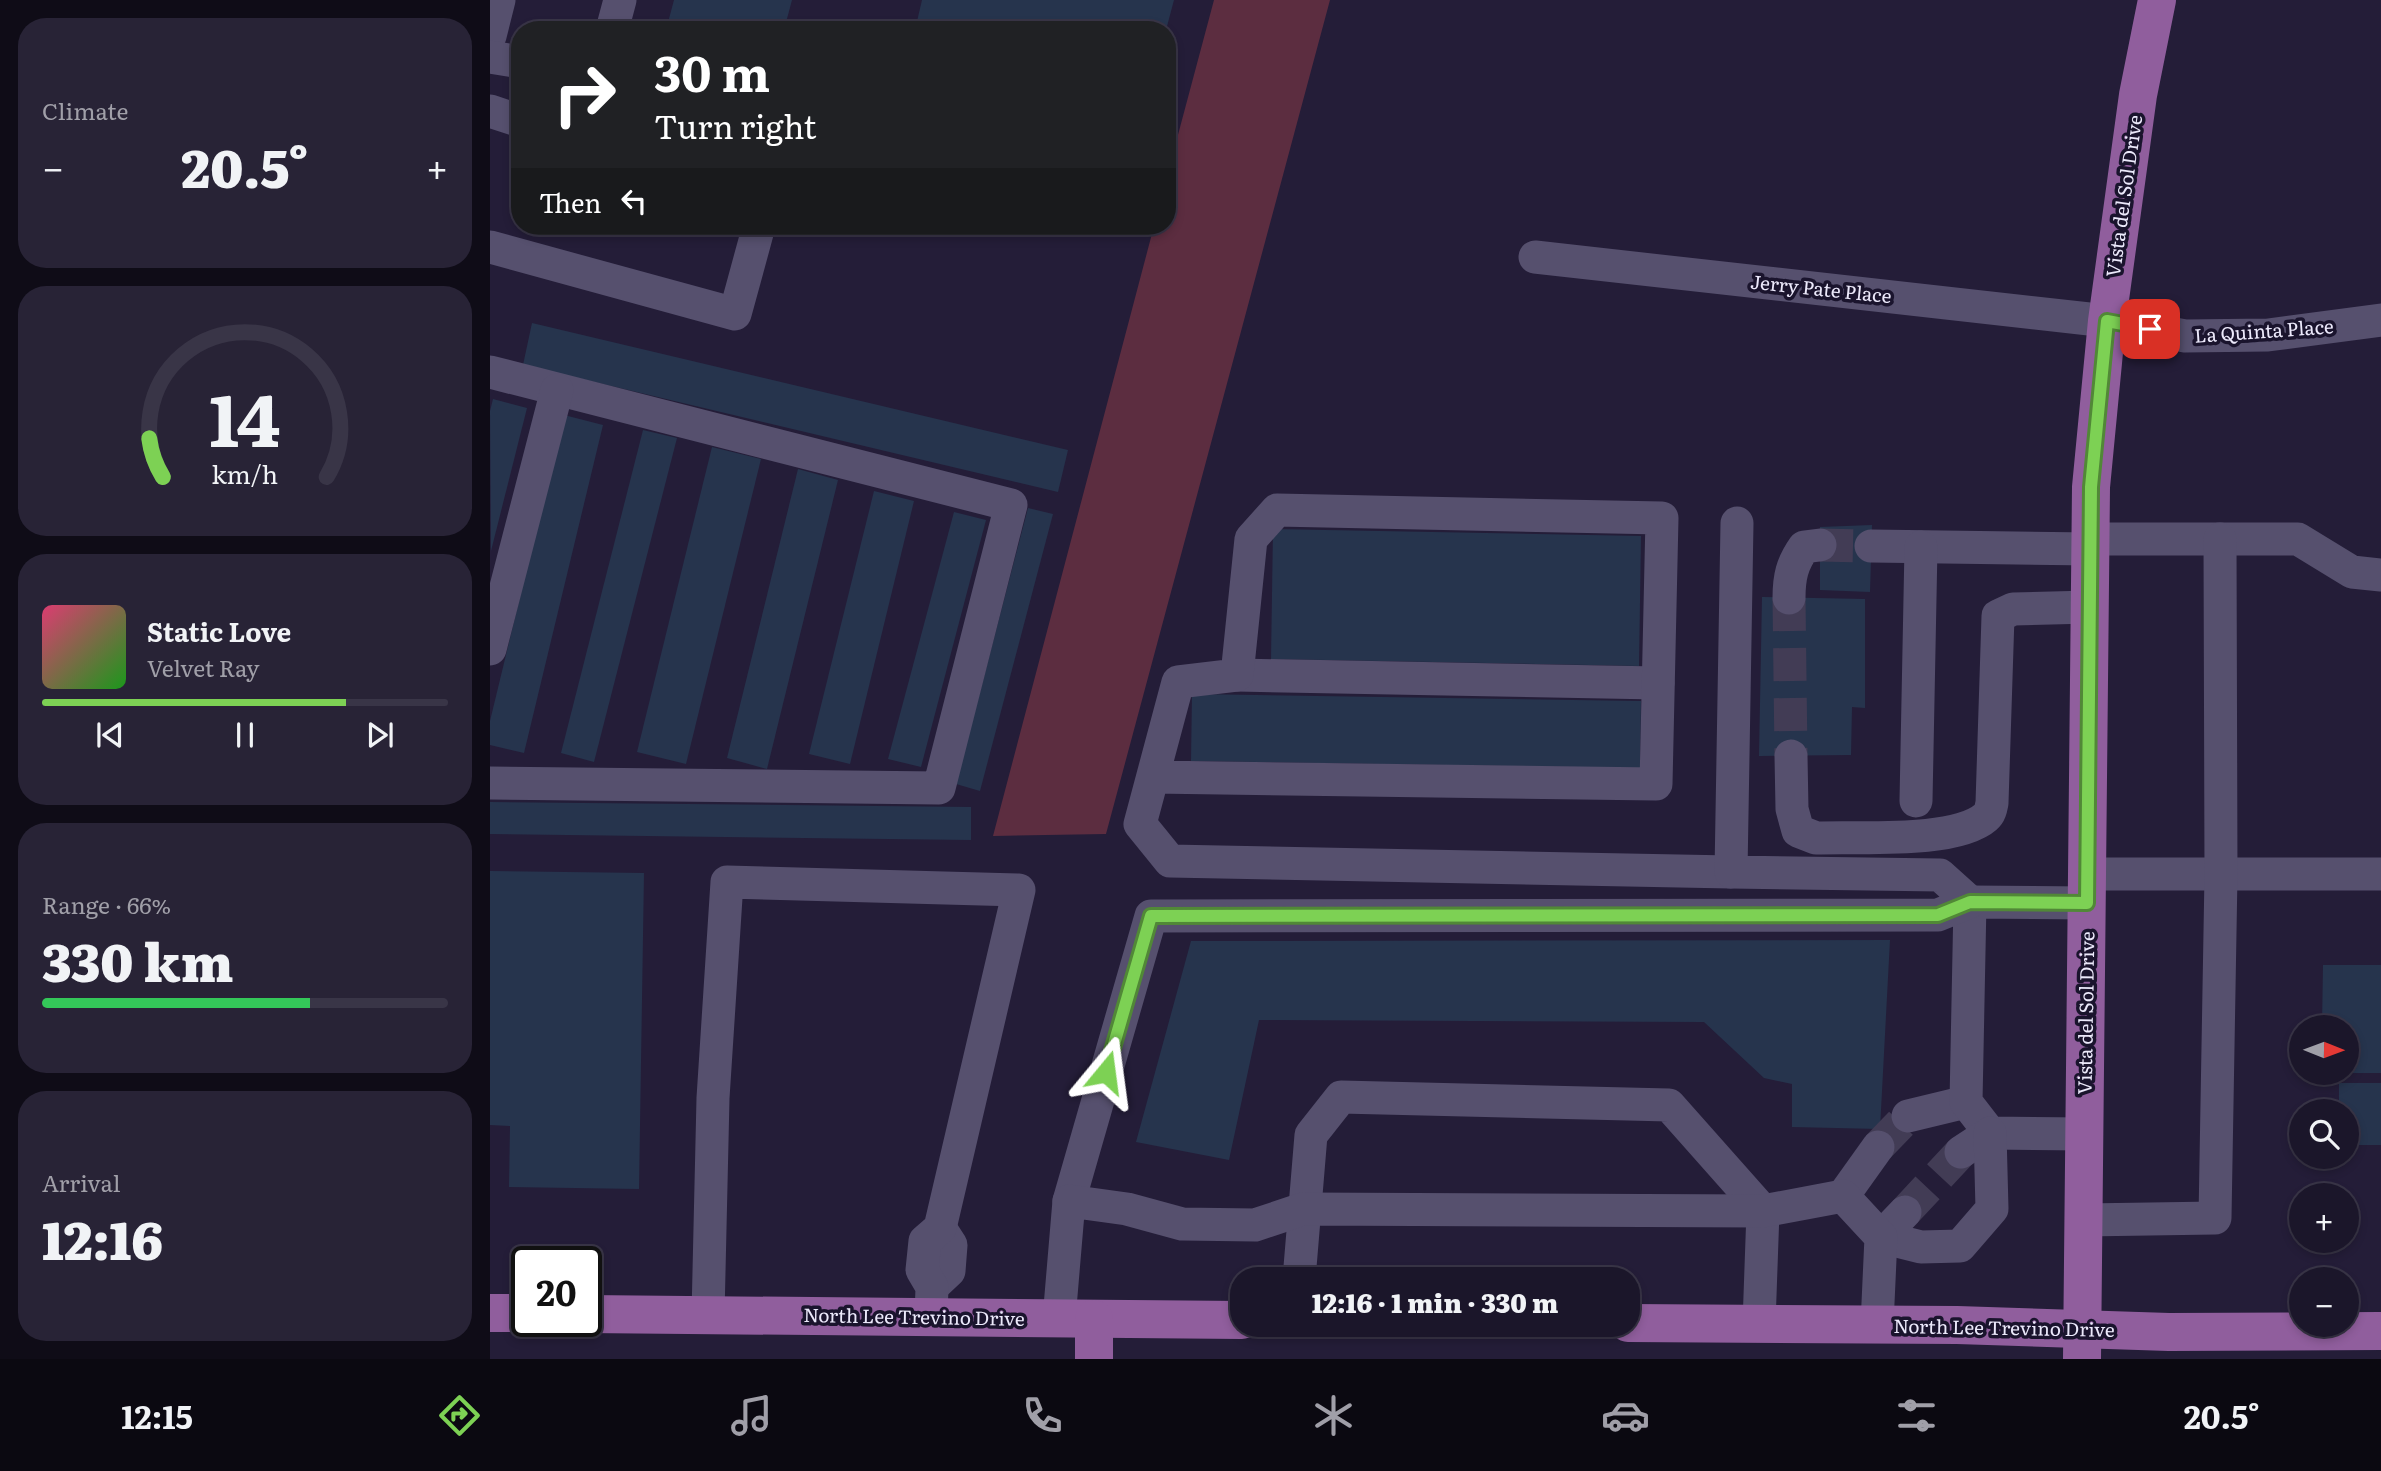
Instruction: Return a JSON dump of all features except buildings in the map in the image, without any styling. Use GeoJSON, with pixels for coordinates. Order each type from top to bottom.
{"type":"FeatureCollection","features":[{"type":"Feature","properties":{"kind":"main road","name":"Vista del Sol Drive"},"geometry":{"type":"LineString","coordinates":[[2082,1345],[2091,487],[2107,321],[2138,95],[2157,0]]}},
{"type":"Feature","properties":{"kind":"main road","name":"North Lee Trevino Drive"},"geometry":{"type":"LineString","coordinates":[[602,1314],[708,1315],[931,1302],[1077,1319],[1230,1320]]}},
{"type":"Feature","properties":{"kind":"main road"},"geometry":{"type":"LineString","coordinates":[[490,1313],[511,1313]]}},
{"type":"Feature","properties":{"kind":"main road"},"geometry":{"type":"LineString","coordinates":[[1077,1319],[1094,1359]]}},
{"type":"Feature","properties":{"kind":"main road","name":"North Lee Trevino Drive"},"geometry":{"type":"LineString","coordinates":[[1640,1323],[1877,1325],[2082,1345],[2381,1331]]}},
{"type":"Feature","properties":{"kind":"street"},"geometry":{"type":"LineString","coordinates":[[490,36],[499,0]]}},
{"type":"Feature","properties":{"kind":"street"},"geometry":{"type":"LineString","coordinates":[[614,21],[620,0]]}},
{"type":"Feature","properties":{"kind":"street"},"geometry":{"type":"LineString","coordinates":[[490,57],[511,60]]}},
{"type":"Feature","properties":{"kind":"street"},"geometry":{"type":"LineString","coordinates":[[490,111],[511,118]]}},
{"type":"Feature","properties":{"kind":"street"},"geometry":{"type":"LineString","coordinates":[[490,247],[735,314],[757,235]]}},
{"type":"Feature","properties":{"kind":"street","name":"Jerry Pate Place"},"geometry":{"type":"LineString","coordinates":[[1535,257],[2107,321]]}},
{"type":"Feature","properties":{"kind":"street","name":"La Quinta Place"},"geometry":{"type":"LineString","coordinates":[[2107,321],[2185,336],[2268,335],[2381,320]]}},
{"type":"Feature","properties":{"kind":"street"},"geometry":{"type":"LineString","coordinates":[[490,372],[1011,505],[939,788],[490,783]]}},
{"type":"Feature","properties":{"kind":"street"},"geometry":{"type":"LineString","coordinates":[[490,649],[557,390]]}},
{"type":"Feature","properties":{"kind":"street"},"geometry":{"type":"LineString","coordinates":[[1153,777],[1656,784],[1662,518],[1277,510],[1251,539],[1237,675]]}},
{"type":"Feature","properties":{"kind":"street"},"geometry":{"type":"LineString","coordinates":[[1731,872],[1737,523]]}},
{"type":"Feature","properties":{"kind":"street"},"geometry":{"type":"LineString","coordinates":[[2084,1220],[2215,1218],[2221,875],[2220,539]]}},
{"type":"Feature","properties":{"kind":"street"},"geometry":{"type":"LineString","coordinates":[[1871,546],[2298,539],[2352,572],[2381,575]]}},
{"type":"Feature","properties":{"kind":"street"},"geometry":{"type":"LineString","coordinates":[[1790,598],[1789,577],[1794,561],[1804,547],[1820,545]]}},
{"type":"Feature","properties":{"kind":"street"},"geometry":{"type":"LineString","coordinates":[[1916,801],[1921,547]]}},
{"type":"Feature","properties":{"kind":"street"},"geometry":{"type":"LineString","coordinates":[[1791,756],[1792,809],[1798,831],[1816,838],[1937,835],[1974,824],[1988,816],[1992,803],[1998,616],[2013,608],[2090,607]]}},
{"type":"Feature","properties":{"kind":"street"},"geometry":{"type":"LineString","coordinates":[[1658,683],[1237,675],[1178,682],[1140,824],[1170,861],[1940,875],[1970,902],[1966,1102],[1990,1133],[1992,1209],[1960,1246],[1921,1247],[1881,1237],[1843,1196]]}},
{"type":"Feature","properties":{"kind":"street"},"geometry":{"type":"LineString","coordinates":[[1077,1319],[1069,1202],[1151,916],[1938,915],[1970,902],[2221,875],[2381,874]]}},
{"type":"Feature","properties":{"kind":"street"},"geometry":{"type":"LineString","coordinates":[[708,1315],[713,1098],[727,882],[1019,890],[940,1228],[951,1245],[948,1271],[931,1302]]}},
{"type":"Feature","properties":{"kind":"street"},"geometry":{"type":"LineString","coordinates":[[1300,1267],[1311,1135],[1341,1097],[1669,1105],[1763,1211],[1759,1324]]}},
{"type":"Feature","properties":{"kind":"street"},"geometry":{"type":"LineString","coordinates":[[1908,1116],[1966,1102]]}},
{"type":"Feature","properties":{"kind":"street"},"geometry":{"type":"LineString","coordinates":[[1961,1152],[1990,1133],[2085,1134]]}},
{"type":"Feature","properties":{"kind":"street"},"geometry":{"type":"LineString","coordinates":[[1069,1202],[1127,1209],[1182,1224],[1255,1225],[1303,1209],[1763,1211],[1843,1196],[1878,1147]]}},
{"type":"Feature","properties":{"kind":"street"},"geometry":{"type":"LineString","coordinates":[[1877,1325],[1881,1237],[1905,1212]]}},
{"type":"Feature","properties":{"kind":"shaded area"},"geometry":{"type":"Polygon","coordinates":[[[1214,0],[1330,0],[1106,834],[993,836],[1152,235],[1176,235],[1176,142],[1214,0]]]}},
{"type":"Feature","properties":{"kind":"tunnel"},"geometry":{"type":"LineString","coordinates":[[1820,545],[1871,546]]}},
{"type":"Feature","properties":{"kind":"tunnel"},"geometry":{"type":"LineString","coordinates":[[1789,598],[1791,756]]}},
{"type":"Feature","properties":{"kind":"tunnel"},"geometry":{"type":"LineString","coordinates":[[1878,1147],[1908,1116]]}},
{"type":"Feature","properties":{"kind":"tunnel"},"geometry":{"type":"LineString","coordinates":[[1905,1212],[1961,1152]]}},
{"type":"Feature","properties":{"kind":"route"},"geometry":{"type":"LineString","coordinates":[[1106,1072],[1151,916],[1938,915],[1970,902],[2087,903],[2091,487],[2107,321],[2150,329]]}}]}
